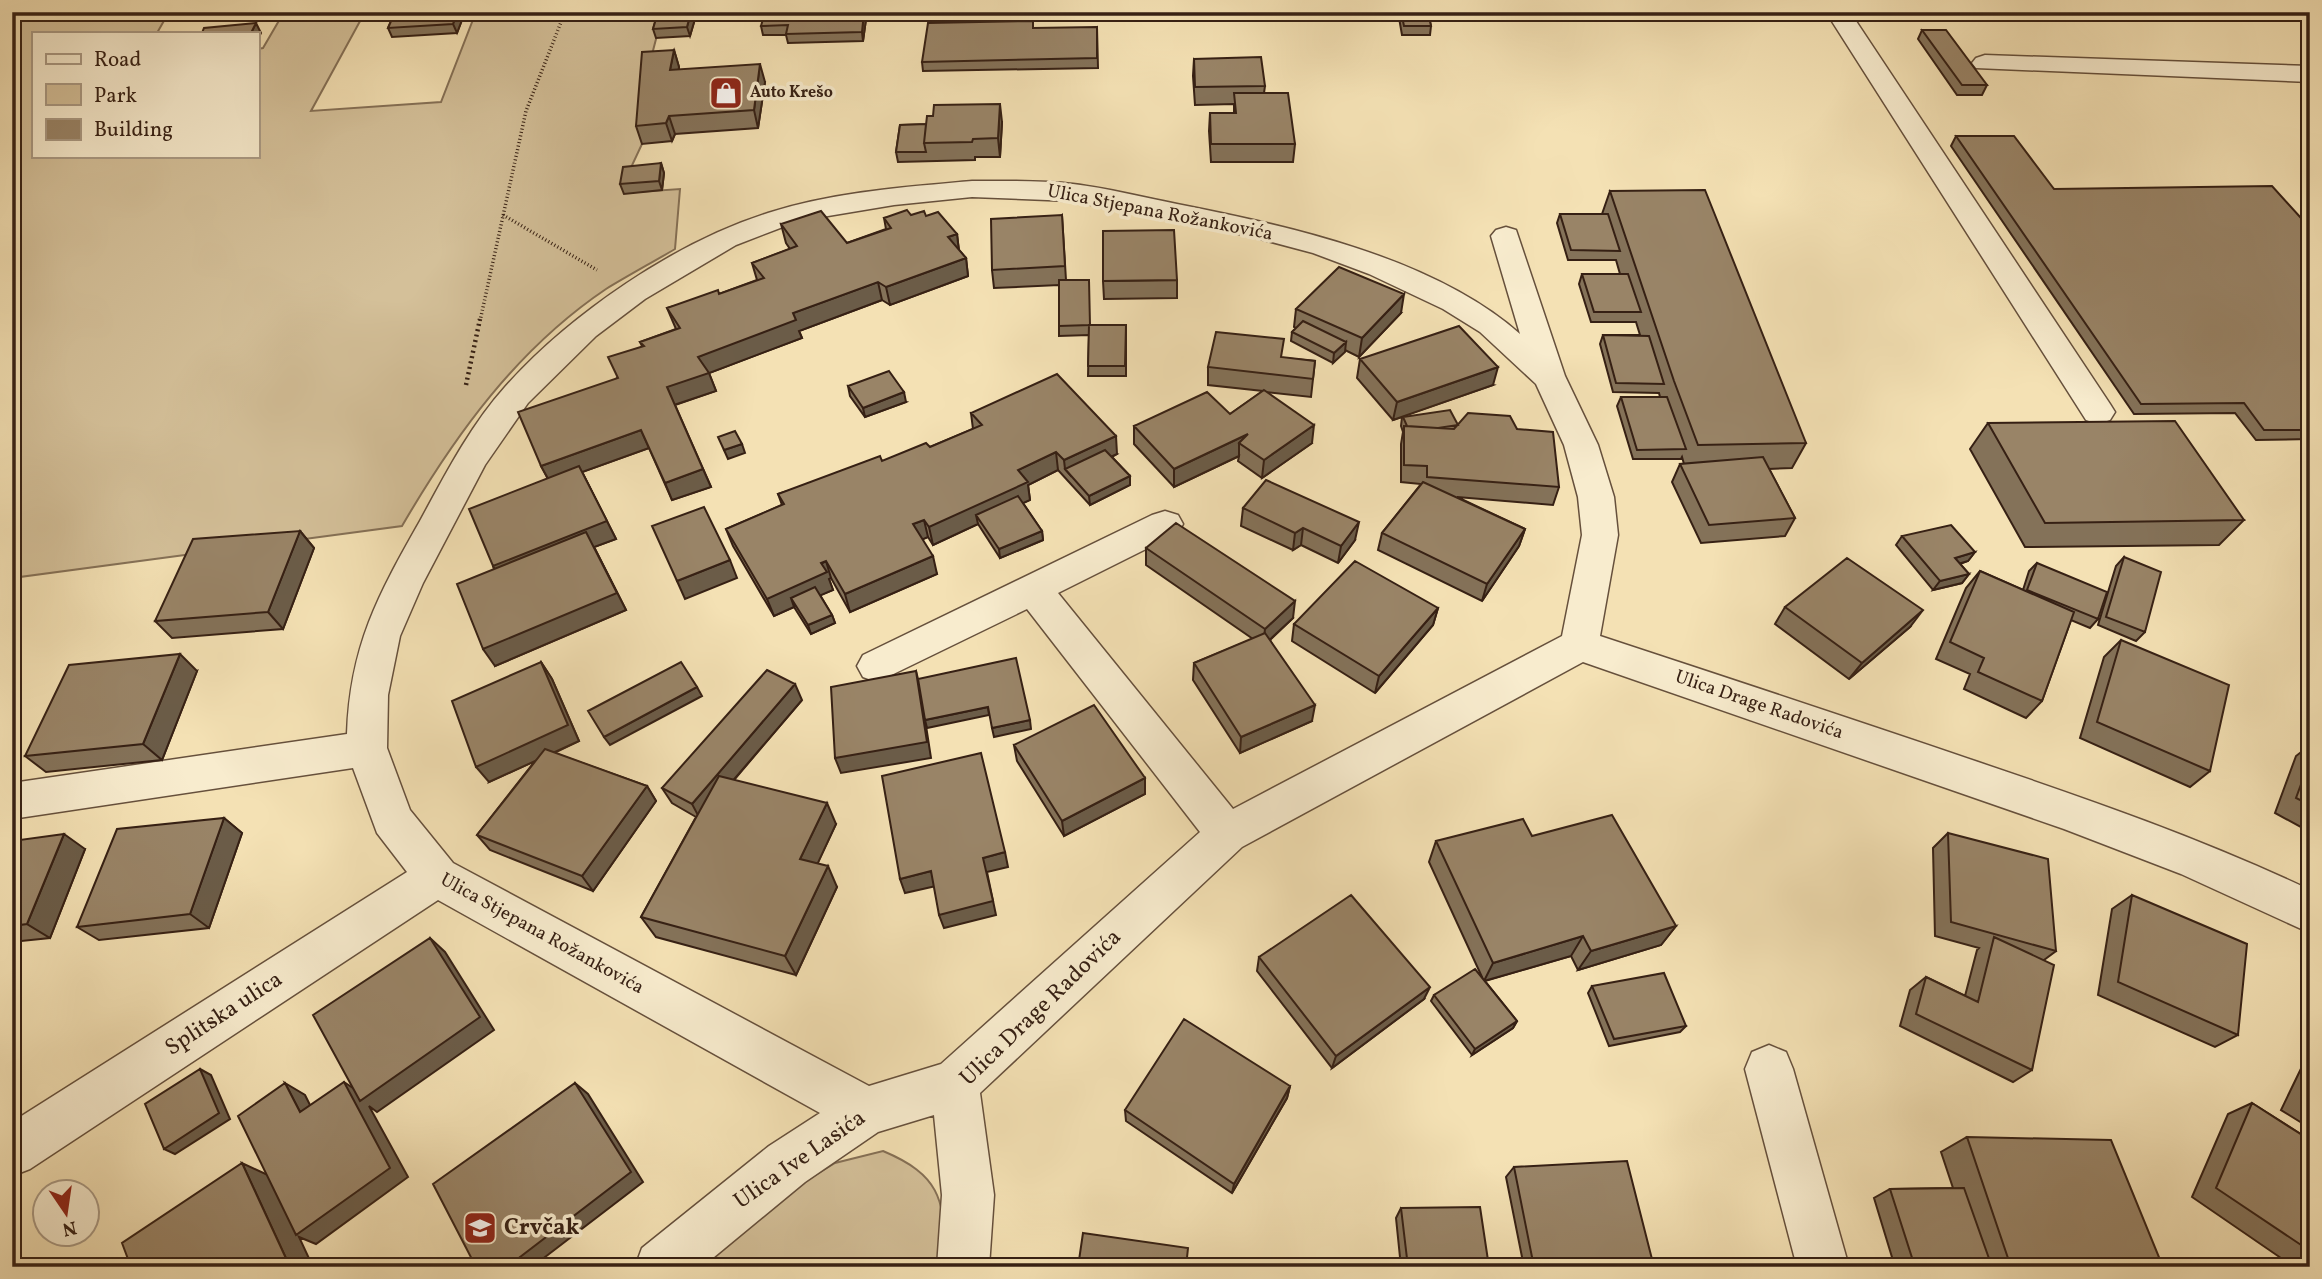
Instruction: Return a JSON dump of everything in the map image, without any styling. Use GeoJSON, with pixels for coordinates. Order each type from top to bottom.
{"type":"FeatureCollection","features":[{"type":"Feature","properties":{"kind":"street"},"geometry":{"type":"LineString","coordinates":[[1838,12],[2098,412]]}},
{"type":"Feature","properties":{"kind":"street"},"geometry":{"type":"LineString","coordinates":[[1986,63],[2310,74]]}},
{"type":"Feature","properties":{"kind":"street","name":"Ulica Stjepana Rožankovića"},"geometry":{"type":"LineString","coordinates":[[866,1111],[437,877],[392,820],[367,748],[368,695],[381,636],[424,541],[471,459],[516,396],[585,329],[634,292],[726,239],[778,219],[828,207],[894,196],[972,189],[1072,192],[1252,228],[1380,267],[1454,302],[1492,325],[1550,378]]}},
{"type":"Feature","properties":{"kind":"street","name":"Ulica Stjepana Rožankovića"},"geometry":{"type":"LineString","coordinates":[[1506,236],[1550,378],[1581,445],[1596,496],[1600,535],[1580,645]]}},
{"type":"Feature","properties":{"kind":"street"},"geometry":{"type":"LineString","coordinates":[[877,666],[1165,524]]}},
{"type":"Feature","properties":{"kind":"street"},"geometry":{"type":"LineString","coordinates":[[1034,590],[1227,834]]}},
{"type":"Feature","properties":{"kind":"street","name":"Ulica Drage Radovića"},"geometry":{"type":"LineString","coordinates":[[963,1267],[968,1195],[955,1084],[1227,834],[1580,645],[1892,750],[2132,836],[2208,866],[2310,912]]}},
{"type":"Feature","properties":{"kind":"street"},"geometry":{"type":"LineString","coordinates":[[12,801],[367,748]]}},
{"type":"Feature","properties":{"kind":"street","name":"Splitska ulica"},"geometry":{"type":"LineString","coordinates":[[12,1151],[437,877]]}},
{"type":"Feature","properties":{"kind":"street"},"geometry":{"type":"LineString","coordinates":[[1769,1069],[1823,1267]]}},
{"type":"Feature","properties":{"kind":"street","name":"Ulica Ive Lasića"},"geometry":{"type":"LineString","coordinates":[[661,1267],[787,1164],[866,1111],[955,1084]]}},
{"type":"Feature","properties":{"kind":"path"},"geometry":{"type":"LineString","coordinates":[[466,387],[526,111],[565,12]]}},
{"type":"Feature","properties":{"kind":"path"},"geometry":{"type":"LineString","coordinates":[[503,215],[634,292]]}},
{"type":"Feature","properties":{"kind":"green space"},"geometry":{"type":"Polygon","coordinates":[[[12,12],[169,12],[158,32],[32,32],[32,158],[259,158],[259,49],[263,48],[284,12],[365,12],[311,111],[441,102],[476,12],[663,12],[648,70],[642,144],[627,176],[624,193],[680,189],[675,249],[606,289],[574,313],[516,366],[466,427],[402,526],[12,578],[12,12]]]}},
{"type":"Feature","properties":{"kind":"green space"},"geometry":{"type":"Polygon","coordinates":[[[883,1151],[904,1161],[930,1183],[942,1210],[948,1267],[701,1267],[783,1195],[835,1163],[883,1151]]]}},
{"type":"Feature","properties":{"kind":"building"},"geometry":{"type":"Polygon","coordinates":[[[395,12],[457,12],[453,24],[388,28],[395,12]]]}},
{"type":"Feature","properties":{"kind":"building"},"geometry":{"type":"Polygon","coordinates":[[[658,12],[691,12],[687,27],[653,29],[658,12]]]}},
{"type":"Feature","properties":{"kind":"building"},"geometry":{"type":"Polygon","coordinates":[[[765,12],[864,12],[862,32],[786,34],[788,25],[761,26],[765,12]]]}},
{"type":"Feature","properties":{"kind":"building"},"geometry":{"type":"Polygon","coordinates":[[[1401,12],[1428,12],[1431,26],[1404,26],[1401,12]]]}},
{"type":"Feature","properties":{"kind":"building"},"geometry":{"type":"Polygon","coordinates":[[[1033,21],[1033,28],[1097,27],[1097,58],[922,62],[928,23],[1033,21]]]}},
{"type":"Feature","properties":{"kind":"building"},"geometry":{"type":"Polygon","coordinates":[[[256,23],[252,32],[202,32],[204,28],[256,23]]]}},
{"type":"Feature","properties":{"kind":"building"},"geometry":{"type":"Polygon","coordinates":[[[1922,30],[1946,30],[1987,85],[1962,85],[1922,30]]]}},
{"type":"Feature","properties":{"kind":"building"},"geometry":{"type":"Polygon","coordinates":[[[674,50],[670,70],[760,64],[754,110],[669,116],[666,123],[636,126],[642,52],[674,50]]]}},
{"type":"Feature","properties":{"kind":"building"},"geometry":{"type":"Polygon","coordinates":[[[1261,57],[1265,86],[1195,87],[1194,59],[1261,57]]]}},
{"type":"Feature","properties":{"kind":"building"},"geometry":{"type":"Polygon","coordinates":[[[1234,93],[1288,93],[1295,144],[1211,144],[1210,113],[1236,113],[1234,93]]]}},
{"type":"Feature","properties":{"kind":"building"},"geometry":{"type":"Polygon","coordinates":[[[1000,104],[998,138],[973,139],[972,142],[924,143],[927,116],[933,116],[934,105],[1000,104]]]}},
{"type":"Feature","properties":{"kind":"building"},"geometry":{"type":"Polygon","coordinates":[[[926,124],[926,152],[896,152],[900,125],[926,124]]]}},
{"type":"Feature","properties":{"kind":"building"},"geometry":{"type":"Polygon","coordinates":[[[1956,136],[2014,136],[2054,189],[2272,186],[2310,228],[2310,430],[2264,430],[2244,403],[2141,404],[1956,136]]]}},
{"type":"Feature","properties":{"kind":"building"},"geometry":{"type":"Polygon","coordinates":[[[661,163],[659,181],[620,184],[623,167],[661,163]]]}},
{"type":"Feature","properties":{"kind":"building"},"geometry":{"type":"Polygon","coordinates":[[[1705,190],[1806,443],[1698,445],[1610,191],[1705,190]]]}},
{"type":"Feature","properties":{"kind":"building"},"geometry":{"type":"Polygon","coordinates":[[[907,210],[911,215],[924,211],[926,216],[938,212],[957,234],[948,237],[966,258],[886,287],[878,282],[793,313],[796,320],[698,357],[709,373],[667,387],[703,469],[665,483],[641,430],[541,466],[518,412],[618,378],[608,357],[644,346],[640,342],[680,328],[667,308],[718,290],[719,294],[764,278],[752,263],[797,246],[781,224],[821,211],[847,243],[891,228],[884,218],[907,210]]]}},
{"type":"Feature","properties":{"kind":"building"},"geometry":{"type":"Polygon","coordinates":[[[1560,214],[1608,214],[1620,251],[1571,250],[1560,214]]]}},
{"type":"Feature","properties":{"kind":"building"},"geometry":{"type":"Polygon","coordinates":[[[1062,215],[1065,266],[992,270],[991,219],[1062,215]]]}},
{"type":"Feature","properties":{"kind":"building"},"geometry":{"type":"Polygon","coordinates":[[[1174,230],[1177,280],[1103,281],[1103,231],[1174,230]]]}},
{"type":"Feature","properties":{"kind":"building"},"geometry":{"type":"Polygon","coordinates":[[[1339,267],[1404,294],[1362,338],[1296,309],[1339,267]]]}},
{"type":"Feature","properties":{"kind":"building"},"geometry":{"type":"Polygon","coordinates":[[[1582,274],[1628,274],[1641,312],[1594,312],[1582,274]]]}},
{"type":"Feature","properties":{"kind":"building"},"geometry":{"type":"Polygon","coordinates":[[[1059,280],[1089,280],[1090,325],[1059,326],[1059,280]]]}},
{"type":"Feature","properties":{"kind":"building"},"geometry":{"type":"Polygon","coordinates":[[[1303,321],[1346,342],[1334,353],[1292,332],[1303,321]]]}},
{"type":"Feature","properties":{"kind":"building"},"geometry":{"type":"Polygon","coordinates":[[[1089,325],[1126,325],[1125,366],[1088,366],[1089,325]]]}},
{"type":"Feature","properties":{"kind":"building"},"geometry":{"type":"Polygon","coordinates":[[[1459,326],[1498,367],[1397,402],[1360,359],[1459,326]]]}},
{"type":"Feature","properties":{"kind":"building"},"geometry":{"type":"Polygon","coordinates":[[[1216,332],[1284,339],[1281,357],[1315,361],[1313,379],[1208,367],[1216,332]]]}},
{"type":"Feature","properties":{"kind":"building"},"geometry":{"type":"Polygon","coordinates":[[[1603,335],[1649,336],[1664,384],[1616,383],[1603,335]]]}},
{"type":"Feature","properties":{"kind":"building"},"geometry":{"type":"Polygon","coordinates":[[[889,371],[904,392],[863,408],[848,386],[889,371]]]}},
{"type":"Feature","properties":{"kind":"building"},"geometry":{"type":"Polygon","coordinates":[[[1057,374],[1116,436],[1064,460],[1056,452],[1018,470],[1028,482],[929,527],[924,520],[913,524],[933,556],[845,594],[826,561],[821,563],[827,572],[767,599],[726,529],[784,504],[778,494],[880,456],[882,461],[926,443],[930,447],[982,425],[971,413],[1057,374]]]}},
{"type":"Feature","properties":{"kind":"building"},"geometry":{"type":"Polygon","coordinates":[[[1264,390],[1314,425],[1264,460],[1239,443],[1248,434],[1174,469],[1134,426],[1207,392],[1230,414],[1264,390]]]}},
{"type":"Feature","properties":{"kind":"building"},"geometry":{"type":"Polygon","coordinates":[[[1621,397],[1667,397],[1686,449],[1637,450],[1621,397]]]}},
{"type":"Feature","properties":{"kind":"building"},"geometry":{"type":"Polygon","coordinates":[[[1450,410],[1458,425],[1438,428],[1407,426],[1403,417],[1450,410]]]}},
{"type":"Feature","properties":{"kind":"building"},"geometry":{"type":"Polygon","coordinates":[[[1468,413],[1510,416],[1517,429],[1553,432],[1559,487],[1427,477],[1427,466],[1404,465],[1404,426],[1454,429],[1468,413]]]}},
{"type":"Feature","properties":{"kind":"building"},"geometry":{"type":"Polygon","coordinates":[[[2175,421],[2244,520],[2045,523],[1988,423],[2175,421]]]}},
{"type":"Feature","properties":{"kind":"building"},"geometry":{"type":"Polygon","coordinates":[[[735,431],[742,444],[724,450],[718,437],[735,431]]]}},
{"type":"Feature","properties":{"kind":"building"},"geometry":{"type":"Polygon","coordinates":[[[1105,450],[1130,476],[1089,496],[1065,469],[1105,450]]]}},
{"type":"Feature","properties":{"kind":"building"},"geometry":{"type":"Polygon","coordinates":[[[1763,457],[1795,518],[1709,525],[1680,464],[1763,457]]]}},
{"type":"Feature","properties":{"kind":"building"},"geometry":{"type":"Polygon","coordinates":[[[579,466],[607,521],[493,566],[469,509],[579,466]]]}},
{"type":"Feature","properties":{"kind":"building"},"geometry":{"type":"Polygon","coordinates":[[[1266,480],[1359,522],[1341,546],[1303,528],[1295,533],[1243,508],[1266,480]]]}},
{"type":"Feature","properties":{"kind":"building"},"geometry":{"type":"Polygon","coordinates":[[[1423,482],[1525,529],[1487,584],[1382,533],[1423,482]]]}},
{"type":"Feature","properties":{"kind":"building"},"geometry":{"type":"Polygon","coordinates":[[[1018,496],[1042,531],[999,549],[976,515],[1018,496]]]}},
{"type":"Feature","properties":{"kind":"building"},"geometry":{"type":"Polygon","coordinates":[[[704,507],[730,560],[677,581],[652,526],[704,507]]]}},
{"type":"Feature","properties":{"kind":"building"},"geometry":{"type":"Polygon","coordinates":[[[1176,523],[1295,601],[1265,629],[1146,548],[1176,523]]]}},
{"type":"Feature","properties":{"kind":"building"},"geometry":{"type":"Polygon","coordinates":[[[1951,525],[1975,552],[1955,558],[1969,574],[1940,581],[1902,536],[1951,525]]]}},
{"type":"Feature","properties":{"kind":"building"},"geometry":{"type":"Polygon","coordinates":[[[300,531],[268,612],[155,621],[193,539],[300,531]]]}},
{"type":"Feature","properties":{"kind":"building"},"geometry":{"type":"Polygon","coordinates":[[[586,532],[617,593],[483,649],[457,584],[586,532]]]}},
{"type":"Feature","properties":{"kind":"building"},"geometry":{"type":"Polygon","coordinates":[[[2124,557],[2161,572],[2145,632],[2106,617],[2124,557]]]}},
{"type":"Feature","properties":{"kind":"building"},"geometry":{"type":"Polygon","coordinates":[[[1847,558],[1923,610],[1862,663],[1785,607],[1847,558]]]}},
{"type":"Feature","properties":{"kind":"building"},"geometry":{"type":"Polygon","coordinates":[[[1355,561],[1438,608],[1379,676],[1294,624],[1355,561]]]}},
{"type":"Feature","properties":{"kind":"building"},"geometry":{"type":"Polygon","coordinates":[[[2037,563],[2107,592],[2098,619],[2027,590],[2037,563]]]}},
{"type":"Feature","properties":{"kind":"building"},"geometry":{"type":"Polygon","coordinates":[[[1980,571],[2074,612],[2042,701],[1978,672],[1984,658],[1950,642],[1980,571]]]}},
{"type":"Feature","properties":{"kind":"building"},"geometry":{"type":"Polygon","coordinates":[[[815,587],[832,615],[808,625],[791,598],[815,587]]]}},
{"type":"Feature","properties":{"kind":"building"},"geometry":{"type":"Polygon","coordinates":[[[1265,633],[1315,705],[1241,737],[1194,663],[1265,633]]]}},
{"type":"Feature","properties":{"kind":"building"},"geometry":{"type":"Polygon","coordinates":[[[2121,640],[2229,685],[2210,771],[2097,722],[2121,640]]]}},
{"type":"Feature","properties":{"kind":"building"},"geometry":{"type":"Polygon","coordinates":[[[180,654],[143,744],[25,756],[69,665],[180,654]]]}},
{"type":"Feature","properties":{"kind":"building"},"geometry":{"type":"Polygon","coordinates":[[[1016,658],[1030,720],[992,728],[988,707],[925,720],[918,679],[1016,658]]]}},
{"type":"Feature","properties":{"kind":"building"},"geometry":{"type":"Polygon","coordinates":[[[541,662],[568,725],[476,767],[452,701],[541,662]]]}},
{"type":"Feature","properties":{"kind":"building"},"geometry":{"type":"Polygon","coordinates":[[[681,662],[697,687],[604,737],[588,711],[681,662]]]}},
{"type":"Feature","properties":{"kind":"building"},"geometry":{"type":"Polygon","coordinates":[[[767,670],[795,684],[692,804],[662,788],[767,670]]]}},
{"type":"Feature","properties":{"kind":"building"},"geometry":{"type":"Polygon","coordinates":[[[916,671],[927,742],[835,758],[831,687],[916,671]]]}},
{"type":"Feature","properties":{"kind":"building"},"geometry":{"type":"Polygon","coordinates":[[[1094,705],[1145,778],[1062,821],[1014,745],[1094,705]]]}},
{"type":"Feature","properties":{"kind":"building"},"geometry":{"type":"Polygon","coordinates":[[[545,749],[647,786],[582,876],[477,835],[545,749]]]}},
{"type":"Feature","properties":{"kind":"building"},"geometry":{"type":"Polygon","coordinates":[[[981,753],[1005,852],[983,858],[993,901],[939,915],[931,871],[900,879],[882,776],[981,753]]]}},
{"type":"Feature","properties":{"kind":"building"},"geometry":{"type":"Polygon","coordinates":[[[2310,760],[2310,805],[2296,798],[2310,760]]]}},
{"type":"Feature","properties":{"kind":"building"},"geometry":{"type":"Polygon","coordinates":[[[719,776],[827,803],[800,859],[828,866],[785,956],[641,917],[719,776]]]}},
{"type":"Feature","properties":{"kind":"building"},"geometry":{"type":"Polygon","coordinates":[[[1612,815],[1676,926],[1591,951],[1583,936],[1493,963],[1436,841],[1523,819],[1532,836],[1612,815]]]}},
{"type":"Feature","properties":{"kind":"building"},"geometry":{"type":"Polygon","coordinates":[[[224,818],[190,914],[77,927],[117,829],[224,818]]]}},
{"type":"Feature","properties":{"kind":"building"},"geometry":{"type":"Polygon","coordinates":[[[1948,833],[2048,859],[2056,951],[1951,922],[1948,833]]]}},
{"type":"Feature","properties":{"kind":"building"},"geometry":{"type":"Polygon","coordinates":[[[64,834],[27,924],[12,926],[12,841],[64,834]]]}},
{"type":"Feature","properties":{"kind":"building"},"geometry":{"type":"Polygon","coordinates":[[[1351,895],[1430,987],[1336,1056],[1259,957],[1351,895]]]}},
{"type":"Feature","properties":{"kind":"building"},"geometry":{"type":"Polygon","coordinates":[[[2132,895],[2247,944],[2238,1035],[2118,982],[2132,895]]]}},
{"type":"Feature","properties":{"kind":"building"},"geometry":{"type":"Polygon","coordinates":[[[1994,937],[2054,965],[2032,1070],[1916,1014],[1926,977],[1978,1002],[1994,937]]]}},
{"type":"Feature","properties":{"kind":"building"},"geometry":{"type":"Polygon","coordinates":[[[430,938],[480,1017],[360,1101],[313,1015],[430,938]]]}},
{"type":"Feature","properties":{"kind":"building"},"geometry":{"type":"Polygon","coordinates":[[[1475,969],[1517,1021],[1475,1049],[1434,995],[1475,969]]]}},
{"type":"Feature","properties":{"kind":"building"},"geometry":{"type":"Polygon","coordinates":[[[1664,973],[1686,1026],[1614,1039],[1592,986],[1664,973]]]}},
{"type":"Feature","properties":{"kind":"building"},"geometry":{"type":"Polygon","coordinates":[[[1184,1019],[1290,1086],[1234,1184],[1125,1110],[1184,1019]]]}},
{"type":"Feature","properties":{"kind":"building"},"geometry":{"type":"Polygon","coordinates":[[[200,1069],[219,1113],[164,1149],[145,1104],[200,1069]]]}},
{"type":"Feature","properties":{"kind":"building"},"geometry":{"type":"Polygon","coordinates":[[[344,1082],[390,1168],[296,1235],[238,1116],[285,1083],[300,1112],[344,1082]]]}},
{"type":"Feature","properties":{"kind":"building"},"geometry":{"type":"Polygon","coordinates":[[[575,1083],[631,1172],[507,1267],[476,1267],[433,1184],[575,1083]]]}},
{"type":"Feature","properties":{"kind":"building"},"geometry":{"type":"Polygon","coordinates":[[[2252,1103],[2310,1140],[2310,1251],[2216,1188],[2252,1103]]]}},
{"type":"Feature","properties":{"kind":"building"},"geometry":{"type":"Polygon","coordinates":[[[1967,1137],[2111,1140],[2163,1267],[2011,1267],[1967,1137]]]}},
{"type":"Feature","properties":{"kind":"building"},"geometry":{"type":"Polygon","coordinates":[[[1627,1161],[1654,1267],[1534,1267],[1514,1167],[1627,1161]]]}},
{"type":"Feature","properties":{"kind":"building"},"geometry":{"type":"Polygon","coordinates":[[[242,1163],[290,1267],[131,1267],[122,1243],[242,1163]]]}},
{"type":"Feature","properties":{"kind":"building"},"geometry":{"type":"Polygon","coordinates":[[[1964,1188],[1992,1267],[1915,1267],[1890,1189],[1964,1188]]]}},
{"type":"Feature","properties":{"kind":"building"},"geometry":{"type":"Polygon","coordinates":[[[1480,1207],[1489,1267],[1408,1267],[1401,1208],[1480,1207]]]}},
{"type":"Feature","properties":{"kind":"building"},"geometry":{"type":"Polygon","coordinates":[[[1083,1233],[1188,1248],[1186,1267],[1078,1267],[1083,1233]]]}},
{"type":"Feature","properties":{"kind":"place","name":"Auto Krešo"},"geometry":{"type":"Point","coordinates":[726,93]}},
{"type":"Feature","properties":{"kind":"place","name":"Crvčak"},"geometry":{"type":"Point","coordinates":[480,1228]}}]}
